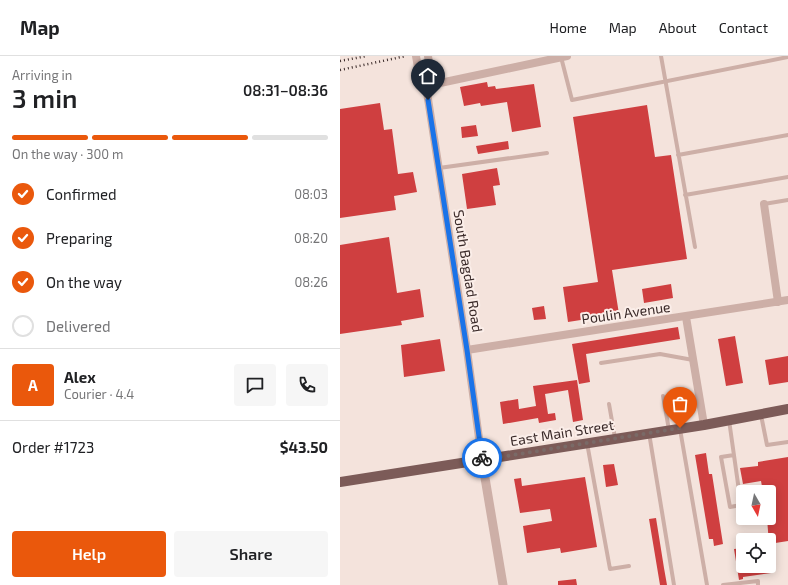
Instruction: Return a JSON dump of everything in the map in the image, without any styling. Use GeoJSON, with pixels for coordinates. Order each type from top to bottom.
{"type":"FeatureCollection","features":[{"type":"Feature","properties":{"kind":"main road","name":"East Main Street"},"geometry":{"type":"LineString","coordinates":[[340,482],[704,425],[788,410]]}},
{"type":"Feature","properties":{"kind":"street","name":"South Bagdad Road"},"geometry":{"type":"LineString","coordinates":[[416,56],[420,79],[426,86],[467,350],[482,460]]}},
{"type":"Feature","properties":{"kind":"street","name":"South Bagdad Road"},"geometry":{"type":"LineString","coordinates":[[426,86],[431,77],[428,56]]}},
{"type":"Feature","properties":{"kind":"street"},"geometry":{"type":"LineString","coordinates":[[426,86],[564,57]]}},
{"type":"Feature","properties":{"kind":"street"},"geometry":{"type":"LineString","coordinates":[[764,204],[778,302]]}},
{"type":"Feature","properties":{"kind":"street","name":"Poulin Avenue"},"geometry":{"type":"LineString","coordinates":[[467,350],[788,300]]}},
{"type":"Feature","properties":{"kind":"street"},"geometry":{"type":"LineString","coordinates":[[686,317],[704,425]]}},
{"type":"Feature","properties":{"kind":"street"},"geometry":{"type":"LineString","coordinates":[[482,460],[503,585]]}},
{"type":"Feature","properties":{"kind":"lane"},"geometry":{"type":"LineString","coordinates":[[661,56],[695,247]]}},
{"type":"Feature","properties":{"kind":"lane"},"geometry":{"type":"LineString","coordinates":[[564,57],[572,100],[788,57]]}},
{"type":"Feature","properties":{"kind":"lane"},"geometry":{"type":"LineString","coordinates":[[678,155],[788,135]]}},
{"type":"Feature","properties":{"kind":"lane"},"geometry":{"type":"LineString","coordinates":[[439,168],[547,153]]}},
{"type":"Feature","properties":{"kind":"lane"},"geometry":{"type":"LineString","coordinates":[[685,195],[788,177]]}},
{"type":"Feature","properties":{"kind":"lane"},"geometry":{"type":"LineString","coordinates":[[764,204],[788,200]]}},
{"type":"Feature","properties":{"kind":"lane"},"geometry":{"type":"LineString","coordinates":[[601,363],[660,354],[693,360]]}},
{"type":"Feature","properties":{"kind":"lane"},"geometry":{"type":"LineString","coordinates":[[663,396],[669,430]]}},
{"type":"Feature","properties":{"kind":"lane"},"geometry":{"type":"LineString","coordinates":[[609,404],[615,439]]}},
{"type":"Feature","properties":{"kind":"lane"},"geometry":{"type":"LineString","coordinates":[[760,414],[767,445],[788,442]]}},
{"type":"Feature","properties":{"kind":"lane"},"geometry":{"type":"LineString","coordinates":[[729,420],[734,455],[741,505],[730,507],[720,457],[734,455]]}},
{"type":"Feature","properties":{"kind":"lane"},"geometry":{"type":"LineString","coordinates":[[680,428],[708,585]]}},
{"type":"Feature","properties":{"kind":"lane"},"geometry":{"type":"LineString","coordinates":[[649,433],[674,585]]}},
{"type":"Feature","properties":{"kind":"lane"},"geometry":{"type":"LineString","coordinates":[[586,443],[610,569],[629,566]]}},
{"type":"Feature","properties":{"kind":"lane"},"geometry":{"type":"LineString","coordinates":[[723,585],[758,581],[758,585]]}},
{"type":"Feature","properties":{"kind":"building"},"geometry":{"type":"Polygon","coordinates":[[[487,82],[488,87],[495,86],[496,89],[534,84],[541,127],[512,132],[507,102],[481,106],[480,103],[464,106],[460,87],[487,82]]]}},
{"type":"Feature","properties":{"kind":"building"},"geometry":{"type":"Polygon","coordinates":[[[380,103],[384,130],[392,129],[398,174],[413,172],[417,192],[394,196],[396,210],[340,218],[340,109],[380,103]]]}},
{"type":"Feature","properties":{"kind":"building"},"geometry":{"type":"Polygon","coordinates":[[[647,105],[655,157],[671,155],[687,259],[612,270],[619,314],[568,322],[563,287],[598,282],[573,117],[647,105]]]}},
{"type":"Feature","properties":{"kind":"building"},"geometry":{"type":"Polygon","coordinates":[[[476,125],[478,136],[462,138],[461,127],[476,125]]]}},
{"type":"Feature","properties":{"kind":"building"},"geometry":{"type":"Polygon","coordinates":[[[508,141],[509,149],[478,154],[476,146],[508,141]]]}},
{"type":"Feature","properties":{"kind":"building"},"geometry":{"type":"Polygon","coordinates":[[[497,168],[500,185],[493,186],[496,205],[467,209],[462,174],[497,168]]]}},
{"type":"Feature","properties":{"kind":"building"},"geometry":{"type":"Polygon","coordinates":[[[389,237],[397,293],[420,289],[424,317],[401,321],[402,325],[340,334],[340,245],[389,237]]]}},
{"type":"Feature","properties":{"kind":"building"},"geometry":{"type":"Polygon","coordinates":[[[671,284],[673,298],[644,303],[642,289],[671,284]]]}},
{"type":"Feature","properties":{"kind":"building"},"geometry":{"type":"Polygon","coordinates":[[[544,306],[546,319],[534,320],[532,308],[544,306]]]}},
{"type":"Feature","properties":{"kind":"building"},"geometry":{"type":"Polygon","coordinates":[[[678,327],[680,339],[586,354],[590,382],[579,384],[572,344],[678,327]]]}},
{"type":"Feature","properties":{"kind":"building"},"geometry":{"type":"Polygon","coordinates":[[[735,336],[743,383],[726,386],[718,339],[735,336]]]}},
{"type":"Feature","properties":{"kind":"building"},"geometry":{"type":"Polygon","coordinates":[[[440,339],[445,371],[404,377],[401,345],[440,339]]]}},
{"type":"Feature","properties":{"kind":"building"},"geometry":{"type":"Polygon","coordinates":[[[788,356],[788,382],[769,385],[765,360],[788,356]]]}},
{"type":"Feature","properties":{"kind":"building"},"geometry":{"type":"Polygon","coordinates":[[[577,380],[583,420],[573,422],[568,390],[545,394],[548,414],[555,413],[556,420],[539,423],[538,418],[503,424],[500,402],[518,399],[519,409],[536,406],[533,386],[577,380]]]}},
{"type":"Feature","properties":{"kind":"building"},"geometry":{"type":"Polygon","coordinates":[[[706,453],[709,474],[712,474],[723,544],[714,546],[713,539],[709,539],[695,455],[706,453]]]}},
{"type":"Feature","properties":{"kind":"building"},"geometry":{"type":"Polygon","coordinates":[[[788,457],[788,541],[776,543],[776,533],[768,533],[768,525],[776,525],[776,485],[762,485],[761,481],[743,484],[740,468],[758,466],[758,462],[788,457]]]}},
{"type":"Feature","properties":{"kind":"building"},"geometry":{"type":"Polygon","coordinates":[[[614,464],[618,485],[606,487],[603,465],[614,464]]]}},
{"type":"Feature","properties":{"kind":"building"},"geometry":{"type":"Polygon","coordinates":[[[585,477],[597,547],[561,553],[560,548],[527,553],[523,526],[552,521],[550,509],[520,513],[514,479],[521,478],[522,486],[585,477]]]}},
{"type":"Feature","properties":{"kind":"building"},"geometry":{"type":"Polygon","coordinates":[[[656,518],[667,585],[660,585],[649,519],[656,518]]]}},
{"type":"Feature","properties":{"kind":"building"},"geometry":{"type":"Polygon","coordinates":[[[734,549],[736,549],[736,561],[734,549]]]}},
{"type":"Feature","properties":{"kind":"building"},"geometry":{"type":"Polygon","coordinates":[[[738,573],[771,573],[743,577],[743,579],[739,580],[738,573]]]}},
{"type":"Feature","properties":{"kind":"building"},"geometry":{"type":"Polygon","coordinates":[[[576,579],[577,585],[558,585],[558,581],[576,579]]]}},
{"type":"Feature","properties":{"kind":"railway"},"geometry":{"type":"LineString","coordinates":[[340,61],[367,56]]}},
{"type":"Feature","properties":{"kind":"railway"},"geometry":{"type":"LineString","coordinates":[[340,70],[406,56]]}},
{"type":"Feature","properties":{"kind":"way so far"},"geometry":{"type":"LineString","coordinates":[[482,458],[482,460],[680,428]]}},
{"type":"Feature","properties":{"kind":"route"},"geometry":{"type":"LineString","coordinates":[[428,100],[467,350],[482,458]]}}]}
